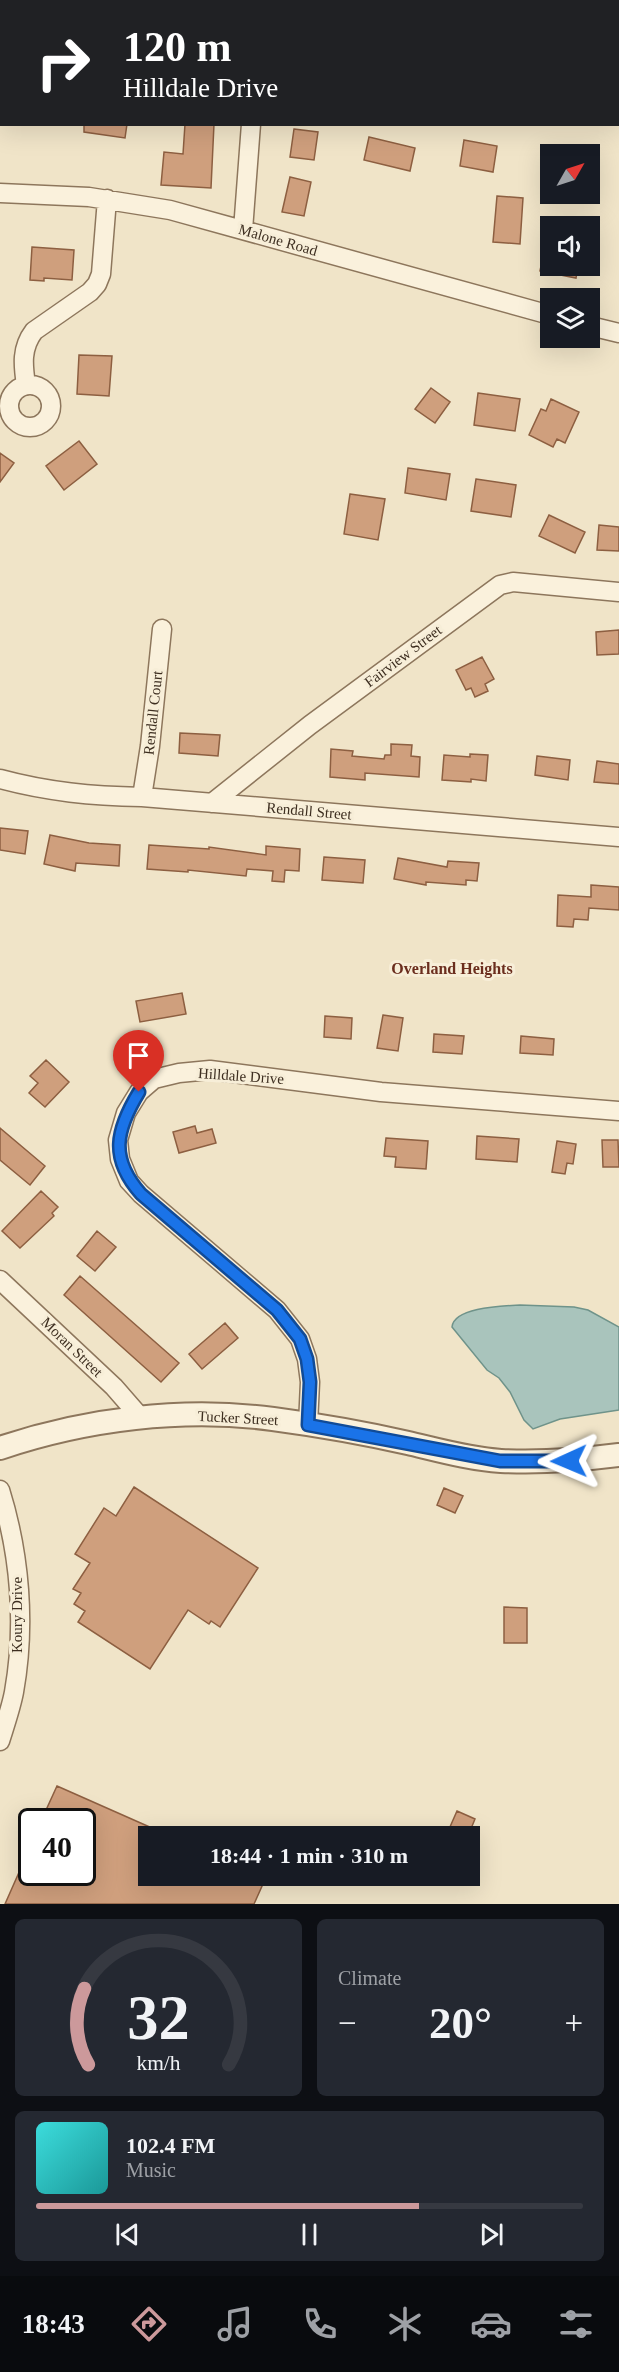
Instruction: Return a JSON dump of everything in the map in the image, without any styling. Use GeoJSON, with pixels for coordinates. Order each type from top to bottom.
{"type":"FeatureCollection","features":[{"type":"Feature","properties":{"kind":"street"},"geometry":{"type":"LineString","coordinates":[[243,230],[251,126]]}},
{"type":"Feature","properties":{"kind":"street","name":"Malone Road"},"geometry":{"type":"LineString","coordinates":[[0,193],[71,195],[170,210],[540,312]]}},
{"type":"Feature","properties":{"kind":"street"},"geometry":{"type":"LineString","coordinates":[[26,385],[23,363],[28,338],[34,331],[90,292],[97,284],[101,274],[107,199]]}},
{"type":"Feature","properties":{"kind":"street"},"geometry":{"type":"LineString","coordinates":[[600,328],[619,333]]}},
{"type":"Feature","properties":{"kind":"street","name":"Fairview Street"},"geometry":{"type":"LineString","coordinates":[[212,803],[310,724],[500,585],[513,582],[619,592]]}},
{"type":"Feature","properties":{"kind":"street","name":"Rendall Court"},"geometry":{"type":"LineString","coordinates":[[142,797],[150,746],[162,629]]}},
{"type":"Feature","properties":{"kind":"street","name":"Rendall Street"},"geometry":{"type":"LineString","coordinates":[[0,779],[89,796],[142,797],[619,837]]}},
{"type":"Feature","properties":{"kind":"street","name":"Hilldale Drive"},"geometry":{"type":"LineString","coordinates":[[308,1425],[310,1382],[307,1359],[300,1339],[277,1310],[141,1194],[129,1180],[120,1159],[118,1140],[126,1113],[139,1092],[154,1079],[179,1073],[210,1070],[381,1092],[619,1111]]}},
{"type":"Feature","properties":{"kind":"street","name":"Moran Street"},"geometry":{"type":"LineString","coordinates":[[0,1280],[114,1387],[141,1418]]}},
{"type":"Feature","properties":{"kind":"street","name":"Tucker Street"},"geometry":{"type":"LineString","coordinates":[[0,1448],[56,1432],[141,1418],[226,1415],[273,1419],[500,1461],[555,1462],[619,1455]]}},
{"type":"Feature","properties":{"kind":"street","name":"Koury Drive"},"geometry":{"type":"LineString","coordinates":[[0,1490],[9,1517],[16,1557],[20,1607],[14,1692],[0,1741]]}},
{"type":"Feature","properties":{"kind":"water"},"geometry":{"type":"Polygon","coordinates":[[[520,1305],[574,1307],[588,1310],[619,1327],[619,1410],[560,1419],[533,1429],[524,1420],[510,1392],[499,1378],[487,1370],[452,1327],[461,1315],[470,1312],[492,1307],[520,1305]]]}},
{"type":"Feature","properties":{"kind":"building"},"geometry":{"type":"Polygon","coordinates":[[[84,126],[127,126],[125,138],[84,132],[84,126]]]}},
{"type":"Feature","properties":{"kind":"building"},"geometry":{"type":"Polygon","coordinates":[[[185,126],[214,126],[211,188],[161,185],[164,152],[183,154],[185,126]]]}},
{"type":"Feature","properties":{"kind":"building"},"geometry":{"type":"Polygon","coordinates":[[[294,129],[318,132],[314,160],[290,157],[294,129]]]}},
{"type":"Feature","properties":{"kind":"building"},"geometry":{"type":"Polygon","coordinates":[[[369,137],[415,148],[410,171],[364,160],[369,137]]]}},
{"type":"Feature","properties":{"kind":"building"},"geometry":{"type":"Polygon","coordinates":[[[464,140],[497,146],[493,172],[460,166],[464,140]]]}},
{"type":"Feature","properties":{"kind":"building"},"geometry":{"type":"Polygon","coordinates":[[[290,177],[311,182],[304,216],[282,212],[290,177]]]}},
{"type":"Feature","properties":{"kind":"building"},"geometry":{"type":"Polygon","coordinates":[[[497,196],[523,198],[520,244],[493,242],[497,196]]]}},
{"type":"Feature","properties":{"kind":"building"},"geometry":{"type":"Polygon","coordinates":[[[32,247],[74,250],[72,280],[44,278],[44,281],[30,280],[32,247]]]}},
{"type":"Feature","properties":{"kind":"building"},"geometry":{"type":"Polygon","coordinates":[[[79,355],[112,356],[109,396],[77,394],[79,355]]]}},
{"type":"Feature","properties":{"kind":"building"},"geometry":{"type":"Polygon","coordinates":[[[431,388],[450,402],[435,423],[415,409],[431,388]]]}},
{"type":"Feature","properties":{"kind":"building"},"geometry":{"type":"Polygon","coordinates":[[[478,393],[520,399],[515,431],[474,425],[478,393]]]}},
{"type":"Feature","properties":{"kind":"building"},"geometry":{"type":"Polygon","coordinates":[[[551,399],[579,412],[565,443],[557,439],[553,447],[529,435],[541,409],[546,411],[551,399]]]}},
{"type":"Feature","properties":{"kind":"building"},"geometry":{"type":"Polygon","coordinates":[[[79,441],[97,464],[64,490],[46,466],[79,441]]]}},
{"type":"Feature","properties":{"kind":"building"},"geometry":{"type":"Polygon","coordinates":[[[0,453],[14,463],[0,482],[0,453]]]}},
{"type":"Feature","properties":{"kind":"building"},"geometry":{"type":"Polygon","coordinates":[[[408,468],[450,474],[446,500],[405,493],[408,468]]]}},
{"type":"Feature","properties":{"kind":"building"},"geometry":{"type":"Polygon","coordinates":[[[476,479],[516,485],[511,517],[471,511],[476,479]]]}},
{"type":"Feature","properties":{"kind":"building"},"geometry":{"type":"Polygon","coordinates":[[[350,494],[385,499],[378,540],[344,534],[350,494]]]}},
{"type":"Feature","properties":{"kind":"building"},"geometry":{"type":"Polygon","coordinates":[[[549,515],[585,532],[575,553],[539,536],[549,515]]]}},
{"type":"Feature","properties":{"kind":"building"},"geometry":{"type":"Polygon","coordinates":[[[599,525],[619,527],[619,551],[597,550],[599,525]]]}},
{"type":"Feature","properties":{"kind":"building"},"geometry":{"type":"Polygon","coordinates":[[[619,630],[619,654],[597,655],[596,632],[619,630]]]}},
{"type":"Feature","properties":{"kind":"building"},"geometry":{"type":"Polygon","coordinates":[[[482,657],[494,679],[485,684],[488,691],[475,697],[471,688],[466,690],[456,670],[482,657]]]}},
{"type":"Feature","properties":{"kind":"building"},"geometry":{"type":"Polygon","coordinates":[[[180,733],[220,735],[218,756],[179,753],[180,733]]]}},
{"type":"Feature","properties":{"kind":"building"},"geometry":{"type":"Polygon","coordinates":[[[391,744],[412,745],[411,756],[420,757],[419,777],[365,773],[365,780],[330,777],[331,749],[353,751],[352,756],[384,759],[385,755],[391,755],[391,744]]]}},
{"type":"Feature","properties":{"kind":"building"},"geometry":{"type":"Polygon","coordinates":[[[470,754],[488,755],[486,781],[442,780],[444,755],[470,757],[470,754]]]}},
{"type":"Feature","properties":{"kind":"building"},"geometry":{"type":"Polygon","coordinates":[[[537,756],[570,760],[568,780],[535,775],[537,756]]]}},
{"type":"Feature","properties":{"kind":"building"},"geometry":{"type":"Polygon","coordinates":[[[597,761],[619,764],[619,784],[594,782],[597,761]]]}},
{"type":"Feature","properties":{"kind":"building"},"geometry":{"type":"Polygon","coordinates":[[[0,828],[28,831],[25,854],[0,850],[0,828]]]}},
{"type":"Feature","properties":{"kind":"building"},"geometry":{"type":"Polygon","coordinates":[[[50,835],[89,843],[120,845],[119,866],[76,863],[75,871],[44,864],[50,835]]]}},
{"type":"Feature","properties":{"kind":"building"},"geometry":{"type":"Polygon","coordinates":[[[149,845],[209,849],[209,847],[266,855],[266,846],[300,849],[299,871],[285,870],[284,882],[272,881],[273,871],[247,869],[246,876],[188,870],[188,872],[147,869],[149,845]]]}},
{"type":"Feature","properties":{"kind":"building"},"geometry":{"type":"Polygon","coordinates":[[[324,857],[365,860],[363,883],[322,880],[324,857]]]}},
{"type":"Feature","properties":{"kind":"building"},"geometry":{"type":"Polygon","coordinates":[[[398,858],[447,867],[448,861],[479,863],[477,881],[466,880],[466,885],[426,882],[426,885],[394,879],[398,858]]]}},
{"type":"Feature","properties":{"kind":"building"},"geometry":{"type":"Polygon","coordinates":[[[591,885],[619,887],[619,910],[589,908],[588,920],[574,919],[573,927],[557,926],[558,895],[591,897],[591,885]]]}},
{"type":"Feature","properties":{"kind":"building"},"geometry":{"type":"Polygon","coordinates":[[[182,993],[186,1014],[140,1022],[136,1001],[182,993]]]}},
{"type":"Feature","properties":{"kind":"building"},"geometry":{"type":"Polygon","coordinates":[[[383,1015],[403,1018],[398,1051],[377,1048],[383,1015]]]}},
{"type":"Feature","properties":{"kind":"building"},"geometry":{"type":"Polygon","coordinates":[[[325,1016],[352,1018],[351,1039],[324,1037],[325,1016]]]}},
{"type":"Feature","properties":{"kind":"building"},"geometry":{"type":"Polygon","coordinates":[[[434,1034],[464,1036],[462,1054],[433,1052],[434,1034]]]}},
{"type":"Feature","properties":{"kind":"building"},"geometry":{"type":"Polygon","coordinates":[[[521,1036],[554,1039],[553,1055],[520,1053],[521,1036]]]}},
{"type":"Feature","properties":{"kind":"building"},"geometry":{"type":"Polygon","coordinates":[[[46,1060],[69,1082],[45,1107],[29,1093],[38,1083],[30,1076],[46,1060]]]}},
{"type":"Feature","properties":{"kind":"building"},"geometry":{"type":"Polygon","coordinates":[[[195,1126],[197,1133],[212,1129],[216,1143],[179,1153],[173,1132],[195,1126]]]}},
{"type":"Feature","properties":{"kind":"building"},"geometry":{"type":"Polygon","coordinates":[[[0,1128],[45,1166],[30,1185],[0,1160],[0,1128]]]}},
{"type":"Feature","properties":{"kind":"building"},"geometry":{"type":"Polygon","coordinates":[[[477,1136],[519,1139],[517,1162],[476,1159],[477,1136]]]}},
{"type":"Feature","properties":{"kind":"building"},"geometry":{"type":"Polygon","coordinates":[[[386,1138],[428,1141],[426,1169],[395,1167],[396,1157],[384,1156],[386,1138]]]}},
{"type":"Feature","properties":{"kind":"building"},"geometry":{"type":"Polygon","coordinates":[[[602,1140],[618,1140],[619,1167],[603,1167],[602,1140]]]}},
{"type":"Feature","properties":{"kind":"building"},"geometry":{"type":"Polygon","coordinates":[[[557,1141],[576,1144],[573,1164],[567,1163],[565,1174],[552,1172],[557,1141]]]}},
{"type":"Feature","properties":{"kind":"building"},"geometry":{"type":"Polygon","coordinates":[[[41,1191],[58,1207],[52,1213],[54,1216],[20,1248],[2,1231],[41,1191]]]}},
{"type":"Feature","properties":{"kind":"building"},"geometry":{"type":"Polygon","coordinates":[[[97,1231],[116,1247],[95,1271],[77,1256],[97,1231]]]}},
{"type":"Feature","properties":{"kind":"building"},"geometry":{"type":"Polygon","coordinates":[[[80,1276],[179,1363],[161,1382],[64,1295],[80,1276]]]}},
{"type":"Feature","properties":{"kind":"building"},"geometry":{"type":"Polygon","coordinates":[[[225,1323],[238,1338],[202,1369],[189,1354],[225,1323]]]}},
{"type":"Feature","properties":{"kind":"building"},"geometry":{"type":"Polygon","coordinates":[[[134,1487],[258,1568],[220,1627],[211,1621],[209,1624],[188,1610],[150,1669],[78,1622],[85,1611],[74,1604],[81,1593],[73,1589],[90,1563],[75,1554],[104,1508],[116,1516],[134,1487]]]}},
{"type":"Feature","properties":{"kind":"building"},"geometry":{"type":"Polygon","coordinates":[[[444,1488],[463,1496],[455,1513],[437,1505],[444,1488]]]}},
{"type":"Feature","properties":{"kind":"building"},"geometry":{"type":"Polygon","coordinates":[[[504,1607],[527,1608],[527,1643],[504,1643],[504,1607]]]}},
{"type":"Feature","properties":{"kind":"building"},"geometry":{"type":"Polygon","coordinates":[[[57,1786],[147,1826],[138,1826],[138,1886],[262,1886],[254,1904],[5,1904],[18,1875],[18,1886],[96,1886],[96,1808],[47,1808],[57,1786]]]}},
{"type":"Feature","properties":{"kind":"building"},"geometry":{"type":"Polygon","coordinates":[[[457,1811],[475,1819],[472,1826],[450,1826],[457,1811]]]}},
{"type":"Feature","properties":{"kind":"district","name":"Overland Heights"},"geometry":{"type":"Point","coordinates":[452,968]}},
{"type":"Feature","properties":{"kind":"route"},"geometry":{"type":"LineString","coordinates":[[139,1092],[126,1113],[118,1140],[120,1159],[129,1180],[141,1194],[277,1310],[300,1339],[307,1359],[310,1382],[308,1425],[377,1436],[465,1456],[500,1461],[569,1461]]}}]}
